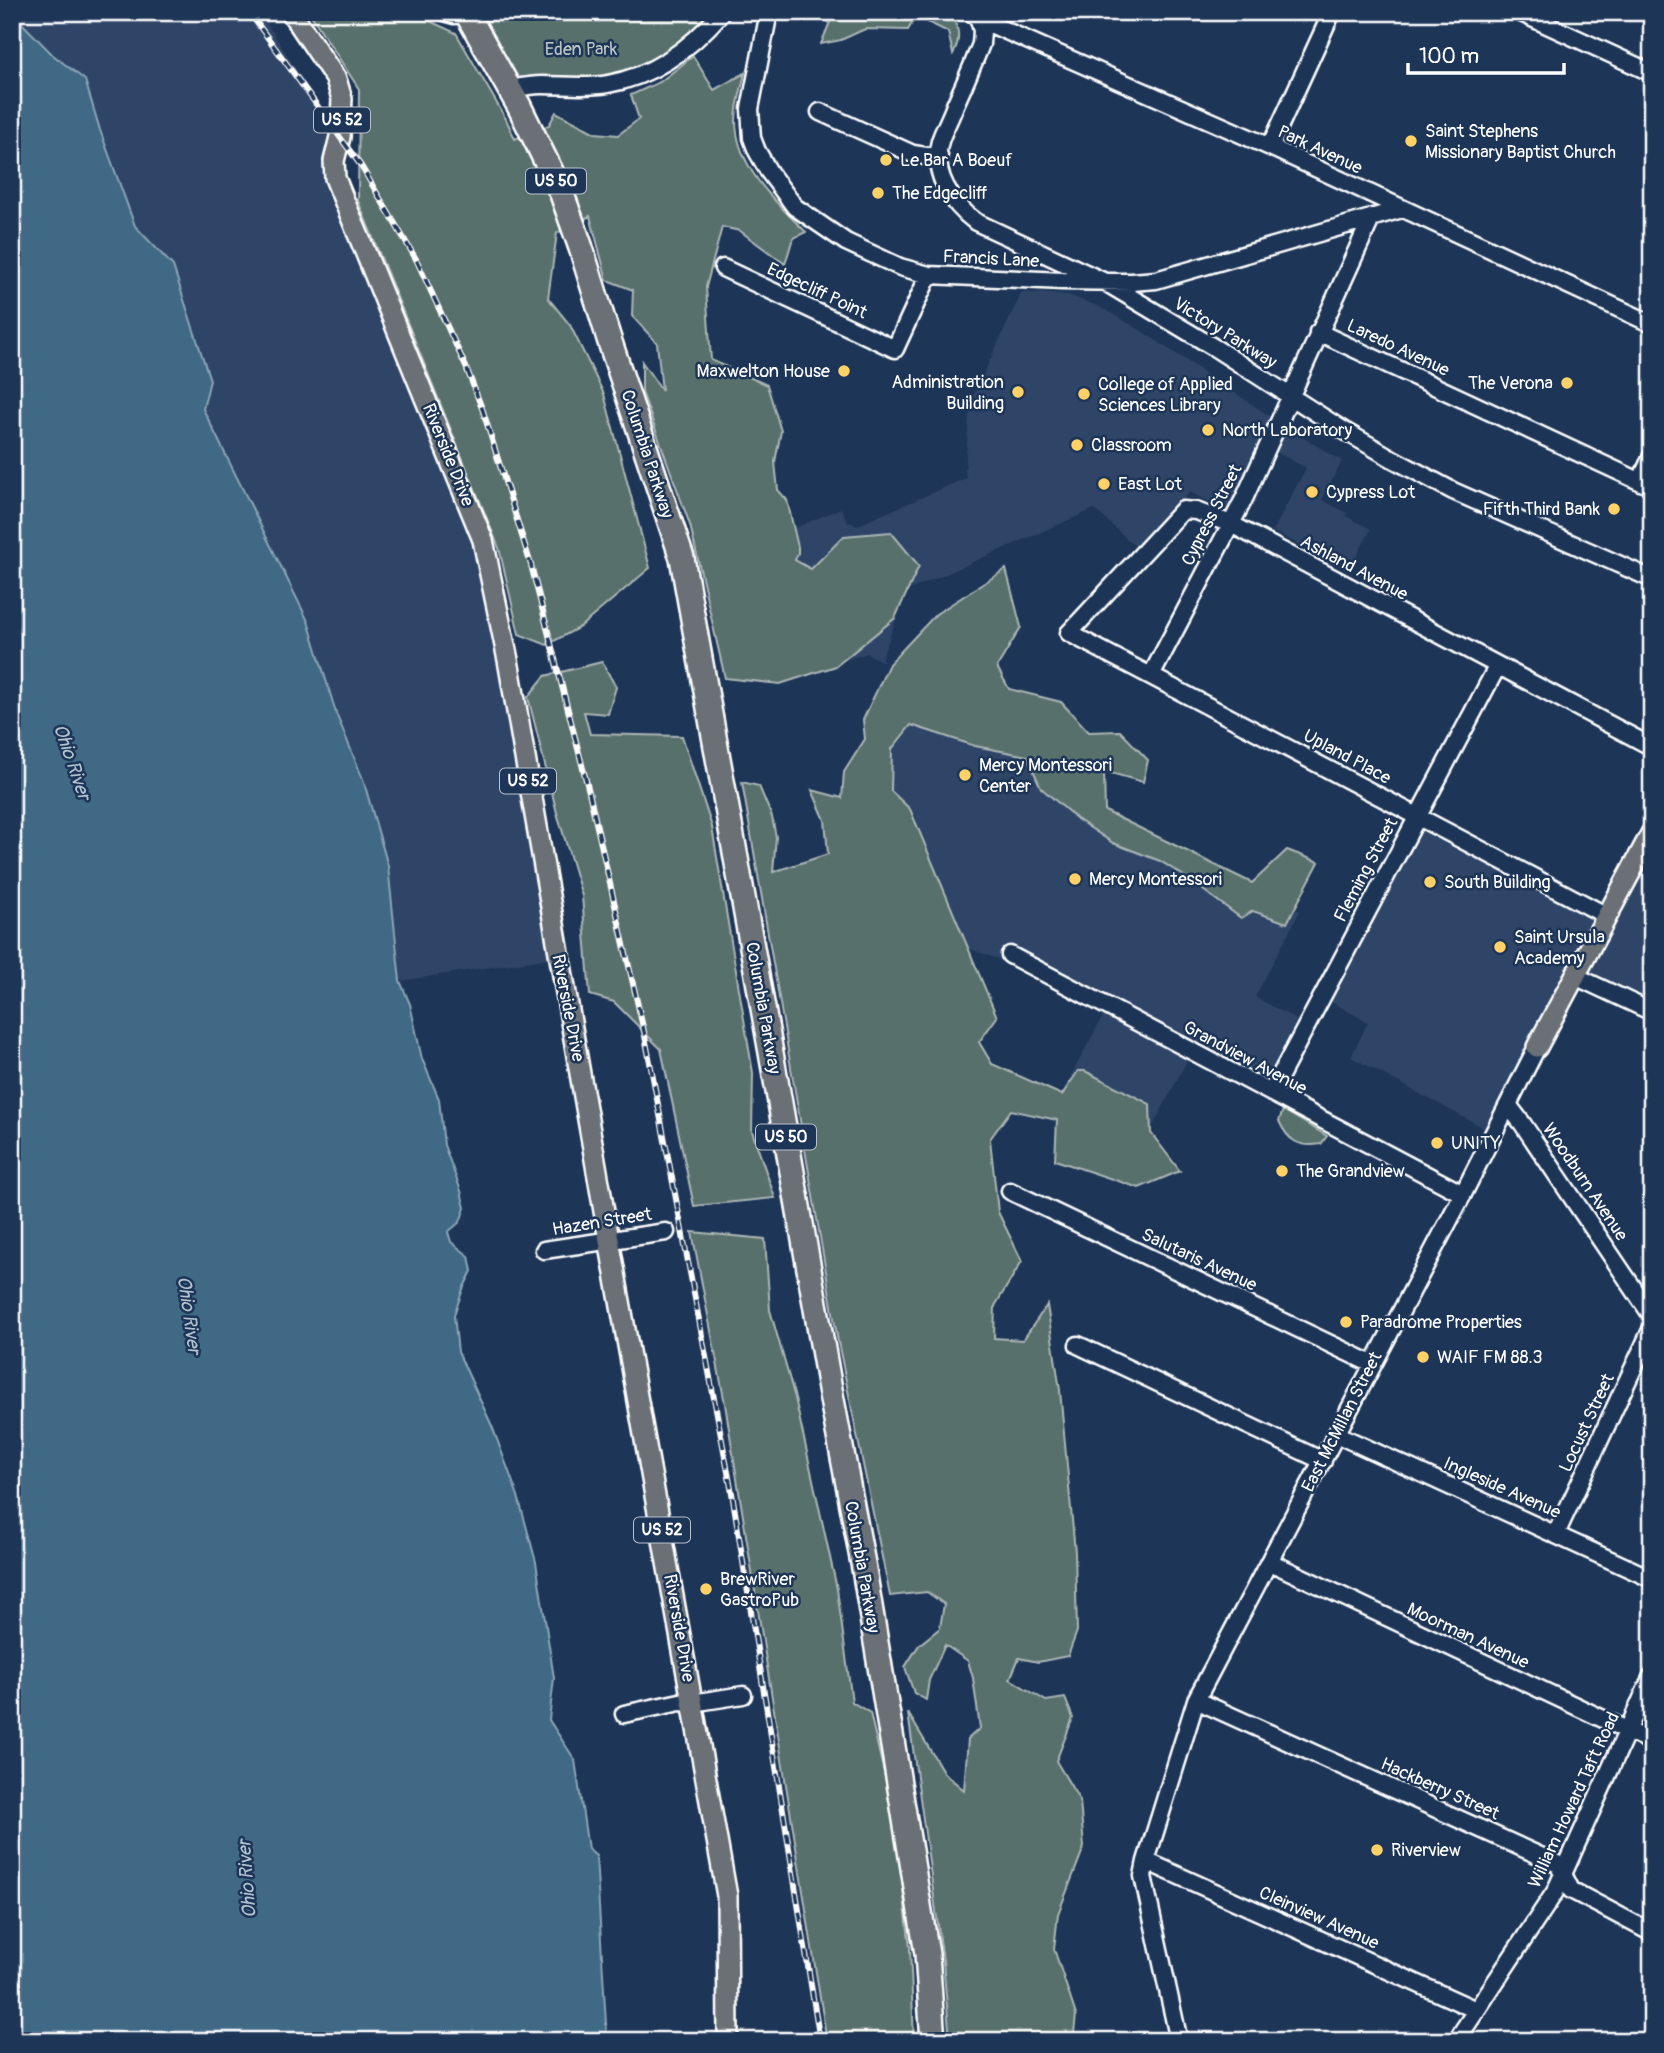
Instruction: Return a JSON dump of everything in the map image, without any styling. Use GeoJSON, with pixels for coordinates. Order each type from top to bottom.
{"type":"FeatureCollection","features":[{"type":"Feature","properties":{"kind":"highway","name":"Columbia Parkway"},"geometry":{"type":"LineString","coordinates":[[459,13],[510,89],[562,194],[682,558],[864,1569],[927,1954],[933,2041]]}},
{"type":"Feature","properties":{"kind":"main road","name":"Riverside Drive"},"geometry":{"type":"LineString","coordinates":[[292,12],[336,79],[342,99],[342,121],[334,161],[335,178],[483,540],[510,672],[608,1240],[727,1896],[728,2041]]}},
{"type":"Feature","properties":{"kind":"main road","name":"East McMillan Street"},"geometry":{"type":"LineString","coordinates":[[1537,1047],[1652,832]]}},
{"type":"Feature","properties":{"kind":"street"},"geometry":{"type":"LineString","coordinates":[[510,89],[540,85],[608,84],[647,73],[683,49],[722,12]]}},
{"type":"Feature","properties":{"kind":"street","name":"Francis Lane"},"geometry":{"type":"LineString","coordinates":[[769,12],[750,109],[750,124],[757,151],[769,172],[795,207],[846,242],[891,263],[929,275],[1105,282],[1156,280],[1402,209]]}},
{"type":"Feature","properties":{"kind":"street"},"geometry":{"type":"LineString","coordinates":[[1270,147],[1332,12]]}},
{"type":"Feature","properties":{"kind":"street"},"geometry":{"type":"LineString","coordinates":[[1519,12],[1652,73]]}},
{"type":"Feature","properties":{"kind":"street","name":"Park Avenue"},"geometry":{"type":"LineString","coordinates":[[975,15],[1270,147],[1652,324]]}},
{"type":"Feature","properties":{"kind":"street","name":"Victory Parkway"},"geometry":{"type":"LineString","coordinates":[[975,15],[982,31],[981,44],[940,142],[939,155],[947,190],[964,213],[976,222],[1105,282],[1393,459],[1453,491],[1652,579]]}},
{"type":"Feature","properties":{"kind":"street"},"geometry":{"type":"LineString","coordinates":[[820,112],[913,154],[939,155]]}},
{"type":"Feature","properties":{"kind":"street","name":"Cypress Street"},"geometry":{"type":"LineString","coordinates":[[1151,676],[1231,524],[1372,217]]}},
{"type":"Feature","properties":{"kind":"street"},"geometry":{"type":"LineString","coordinates":[[1021,279],[1034,269],[1037,250]]}},
{"type":"Feature","properties":{"kind":"street","name":"Edgecliff Point"},"geometry":{"type":"LineString","coordinates":[[723,268],[895,349],[929,275]]}},
{"type":"Feature","properties":{"kind":"street","name":"Laredo Avenue"},"geometry":{"type":"LineString","coordinates":[[1318,332],[1646,484]]}},
{"type":"Feature","properties":{"kind":"street"},"geometry":{"type":"LineString","coordinates":[[1646,484],[1652,456]]}},
{"type":"Feature","properties":{"kind":"street","name":"Ashland Avenue"},"geometry":{"type":"LineString","coordinates":[[1069,633],[1183,510],[1196,511],[1231,524],[1652,747]]}},
{"type":"Feature","properties":{"kind":"street","name":"Upland Place"},"geometry":{"type":"LineString","coordinates":[[1069,633],[1607,916]]}},
{"type":"Feature","properties":{"kind":"street","name":"Fleming Street"},"geometry":{"type":"LineString","coordinates":[[1271,1093],[1497,667]]}},
{"type":"Feature","properties":{"kind":"street","name":"Grandview Avenue"},"geometry":{"type":"LineString","coordinates":[[1010,955],[1463,1194]]}},
{"type":"Feature","properties":{"kind":"street"},"geometry":{"type":"LineString","coordinates":[[1575,976],[1652,1012]]}},
{"type":"Feature","properties":{"kind":"street","name":"East McMillan Street"},"geometry":{"type":"LineString","coordinates":[[1179,2041],[1143,1876],[1196,1700],[1463,1194],[1537,1047]]}},
{"type":"Feature","properties":{"kind":"street","name":"Woodburn Avenue"},"geometry":{"type":"LineString","coordinates":[[1508,1105],[1652,1316]]}},
{"type":"Feature","properties":{"kind":"street","name":"Salutaris Avenue"},"geometry":{"type":"LineString","coordinates":[[1010,1191],[1373,1364]]}},
{"type":"Feature","properties":{"kind":"street","name":"Hazen Street"},"geometry":{"type":"LineString","coordinates":[[544,1250],[666,1232]]}},
{"type":"Feature","properties":{"kind":"street","name":"Locust Street"},"geometry":{"type":"LineString","coordinates":[[1556,1534],[1652,1328]]}},
{"type":"Feature","properties":{"kind":"street"},"geometry":{"type":"LineString","coordinates":[[1078,1345],[1323,1461]]}},
{"type":"Feature","properties":{"kind":"street","name":"Ingleside Avenue"},"geometry":{"type":"LineString","coordinates":[[1336,1434],[1652,1579]]}},
{"type":"Feature","properties":{"kind":"street","name":"Moorman Avenue"},"geometry":{"type":"LineString","coordinates":[[1270,1563],[1652,1742]]}},
{"type":"Feature","properties":{"kind":"street","name":"William Howard Taft Road"},"geometry":{"type":"LineString","coordinates":[[1456,2041],[1555,1892],[1652,1676]]}},
{"type":"Feature","properties":{"kind":"street"},"geometry":{"type":"LineString","coordinates":[[624,1714],[680,1702],[692,1703],[743,1695]]}},
{"type":"Feature","properties":{"kind":"street","name":"Hackberry Street"},"geometry":{"type":"LineString","coordinates":[[1196,1700],[1558,1864],[1571,1890],[1652,1933]]}},
{"type":"Feature","properties":{"kind":"street","name":"Cleinview Avenue"},"geometry":{"type":"LineString","coordinates":[[1146,1861],[1476,2010]]}},
{"type":"Feature","properties":{"kind":"shaded area"},"geometry":{"type":"Polygon","coordinates":[[[12,12],[260,12],[326,117],[334,161],[483,540],[558,957],[400,981],[388,866],[363,779],[337,716],[308,621],[202,408],[210,379],[173,266],[135,226],[85,80],[53,55],[12,12]]]}},
{"type":"Feature","properties":{"kind":"shaded area"},"geometry":{"type":"Polygon","coordinates":[[[1022,292],[1068,295],[1100,307],[1142,331],[1271,417],[1227,511],[1190,492],[1138,549],[1094,509],[907,591],[882,657],[883,662],[867,653],[775,684],[770,658],[706,567],[841,508],[848,523],[856,526],[966,478],[970,402],[1022,292]]]}},
{"type":"Feature","properties":{"kind":"shaded area","name":"Cypress Lot"},"geometry":{"type":"Polygon","coordinates":[[[1288,428],[1342,461],[1322,500],[1371,529],[1349,571],[1273,531],[1306,468],[1276,452],[1288,428]]]}},
{"type":"Feature","properties":{"kind":"shaded area","name":"Mercy Montessori"},"geometry":{"type":"Polygon","coordinates":[[[920,684],[1091,802],[1300,911],[1255,997],[1297,1020],[1266,1079],[1015,947],[1006,962],[909,927],[916,817],[908,818],[881,786],[891,741],[920,684]]]}},
{"type":"Feature","properties":{"kind":"shaded area","name":"Saint Ursula Academy"},"geometry":{"type":"Polygon","coordinates":[[[1417,815],[1606,916],[1652,832],[1652,1012],[1575,976],[1493,1133],[1351,1057],[1368,1022],[1322,997],[1417,815]]]}},
{"type":"Feature","properties":{"kind":"shaded area"},"geometry":{"type":"Polygon","coordinates":[[[1104,1014],[1188,1059],[1144,1143],[1059,1098],[1104,1014]]]}},
{"type":"Feature","properties":{"kind":"green space"},"geometry":{"type":"Polygon","coordinates":[[[309,12],[419,12],[425,19],[456,33],[515,139],[549,125],[556,112],[595,133],[618,135],[639,119],[631,95],[660,82],[693,56],[714,90],[745,73],[736,121],[743,153],[770,196],[806,232],[793,238],[785,264],[740,231],[722,227],[706,287],[711,360],[767,385],[781,431],[775,462],[778,490],[787,500],[798,547],[795,560],[811,569],[844,536],[891,532],[919,566],[895,618],[836,666],[780,684],[725,678],[690,525],[642,392],[642,362],[662,391],[657,343],[632,316],[633,290],[607,280],[590,216],[557,233],[548,298],[570,325],[604,394],[650,568],[580,627],[547,645],[519,634],[499,548],[358,201],[359,89],[309,12]]]}},
{"type":"Feature","properties":{"kind":"green space","name":"Eden Park"},"geometry":{"type":"Polygon","coordinates":[[[466,12],[722,12],[647,73],[510,89],[466,12]]]}},
{"type":"Feature","properties":{"kind":"green space"},"geometry":{"type":"Polygon","coordinates":[[[804,12],[948,12],[957,27],[957,43],[953,54],[948,32],[916,16],[908,30],[865,29],[841,40],[821,44],[830,22],[804,12]]]}},
{"type":"Feature","properties":{"kind":"green space"},"geometry":{"type":"Polygon","coordinates":[[[1006,569],[1021,627],[997,667],[1009,689],[1061,702],[1089,732],[1120,731],[1148,760],[1143,782],[1104,771],[1105,811],[1252,883],[1287,850],[1319,862],[1287,923],[1253,911],[1241,918],[1160,861],[1113,843],[1077,819],[1041,788],[1027,756],[975,746],[911,725],[892,749],[891,791],[910,809],[997,1017],[979,1042],[992,1064],[1062,1095],[1078,1071],[1085,1071],[1150,1104],[1151,1133],[1180,1171],[1139,1188],[1055,1160],[1057,1120],[1011,1110],[990,1139],[998,1212],[1022,1261],[995,1306],[994,1338],[1023,1340],[1047,1305],[1060,1390],[1075,1552],[1077,1631],[1068,1656],[1038,1662],[1019,1658],[1010,1679],[1046,1701],[1065,1698],[1073,1718],[1056,1761],[1080,1801],[1084,1847],[1058,1914],[1054,1949],[1076,2015],[1073,2041],[950,2041],[943,1961],[908,1713],[944,1773],[964,1790],[968,1739],[980,1728],[973,1678],[968,1661],[945,1645],[929,1680],[926,1700],[914,1693],[905,1667],[919,1645],[940,1628],[944,1604],[927,1592],[890,1596],[838,1342],[742,782],[759,786],[772,817],[776,837],[773,872],[828,854],[825,820],[812,790],[842,798],[844,772],[865,739],[863,720],[889,664],[936,614],[1006,569]]]}},
{"type":"Feature","properties":{"kind":"green space"},"geometry":{"type":"Polygon","coordinates":[[[602,662],[616,687],[608,714],[584,712],[590,734],[682,736],[712,827],[753,1073],[752,1131],[775,1198],[694,1206],[661,1049],[614,1002],[590,995],[582,896],[557,813],[528,697],[545,676],[602,662]]]}},
{"type":"Feature","properties":{"kind":"green space"},"geometry":{"type":"Polygon","coordinates":[[[1283,1110],[1327,1136],[1321,1144],[1306,1145],[1295,1142],[1286,1134],[1279,1121],[1283,1110]]]}},
{"type":"Feature","properties":{"kind":"green space"},"geometry":{"type":"Polygon","coordinates":[[[692,1232],[765,1239],[770,1310],[795,1398],[837,1589],[852,1702],[870,1713],[895,1820],[910,1948],[914,2041],[827,2041],[725,1404],[692,1232]]]}},
{"type":"Feature","properties":{"kind":"water","name":"Ohio River"},"geometry":{"type":"Polygon","coordinates":[[[12,13],[53,55],[85,80],[135,226],[173,266],[210,380],[203,409],[308,621],[337,716],[363,779],[388,866],[400,981],[410,1004],[422,1059],[439,1099],[444,1145],[465,1208],[460,1222],[448,1232],[451,1242],[469,1256],[472,1271],[454,1315],[458,1352],[492,1426],[518,1496],[536,1562],[554,1678],[549,1720],[575,1760],[588,1849],[596,1856],[607,2041],[12,2041],[12,13]]]}},
{"type":"Feature","properties":{"kind":"railway"},"geometry":{"type":"LineString","coordinates":[[193,12],[195,16]]}},
{"type":"Feature","properties":{"kind":"railway"},"geometry":{"type":"LineString","coordinates":[[249,12],[361,166],[416,259],[466,367],[483,411],[531,565],[589,792],[645,1036],[732,1493],[820,2041]]}},
{"type":"Feature","properties":{"kind":"place","name":"Saint Stephens Missionary Baptist Church"},"geometry":{"type":"Point","coordinates":[1411,141]}},
{"type":"Feature","properties":{"kind":"place","name":"Le Bar A Boeuf"},"geometry":{"type":"Point","coordinates":[886,160]}},
{"type":"Feature","properties":{"kind":"place","name":"The Edgecliff"},"geometry":{"type":"Point","coordinates":[878,193]}},
{"type":"Feature","properties":{"kind":"place","name":"Maxwelton House"},"geometry":{"type":"Point","coordinates":[844,371]}},
{"type":"Feature","properties":{"kind":"place","name":"The Verona"},"geometry":{"type":"Point","coordinates":[1567,383]}},
{"type":"Feature","properties":{"kind":"place","name":"Administration Building"},"geometry":{"type":"Point","coordinates":[1018,392]}},
{"type":"Feature","properties":{"kind":"place","name":"College of Applied Sciences Library"},"geometry":{"type":"Point","coordinates":[1084,394]}},
{"type":"Feature","properties":{"kind":"place","name":"North Laboratory"},"geometry":{"type":"Point","coordinates":[1208,430]}},
{"type":"Feature","properties":{"kind":"place","name":"Classroom"},"geometry":{"type":"Point","coordinates":[1077,445]}},
{"type":"Feature","properties":{"kind":"place","name":"East Lot"},"geometry":{"type":"Point","coordinates":[1104,484]}},
{"type":"Feature","properties":{"kind":"place","name":"Cypress Lot"},"geometry":{"type":"Point","coordinates":[1312,492]}},
{"type":"Feature","properties":{"kind":"place","name":"Fifth Third Bank"},"geometry":{"type":"Point","coordinates":[1614,509]}},
{"type":"Feature","properties":{"kind":"place","name":"Mercy Montessori Center"},"geometry":{"type":"Point","coordinates":[965,775]}},
{"type":"Feature","properties":{"kind":"place","name":"Mercy Montessori"},"geometry":{"type":"Point","coordinates":[1075,879]}},
{"type":"Feature","properties":{"kind":"place","name":"South Building"},"geometry":{"type":"Point","coordinates":[1430,882]}},
{"type":"Feature","properties":{"kind":"place","name":"Saint Ursula Academy"},"geometry":{"type":"Point","coordinates":[1500,947]}},
{"type":"Feature","properties":{"kind":"place","name":"UNITY"},"geometry":{"type":"Point","coordinates":[1437,1143]}},
{"type":"Feature","properties":{"kind":"place","name":"The Grandview"},"geometry":{"type":"Point","coordinates":[1282,1171]}},
{"type":"Feature","properties":{"kind":"place","name":"Paradrome Properties"},"geometry":{"type":"Point","coordinates":[1346,1322]}},
{"type":"Feature","properties":{"kind":"place","name":"WAIF FM 88.3"},"geometry":{"type":"Point","coordinates":[1423,1357]}},
{"type":"Feature","properties":{"kind":"place","name":"BrewRiver GastroPub"},"geometry":{"type":"Point","coordinates":[706,1589]}},
{"type":"Feature","properties":{"kind":"place","name":"Riverview"},"geometry":{"type":"Point","coordinates":[1377,1850]}}]}
